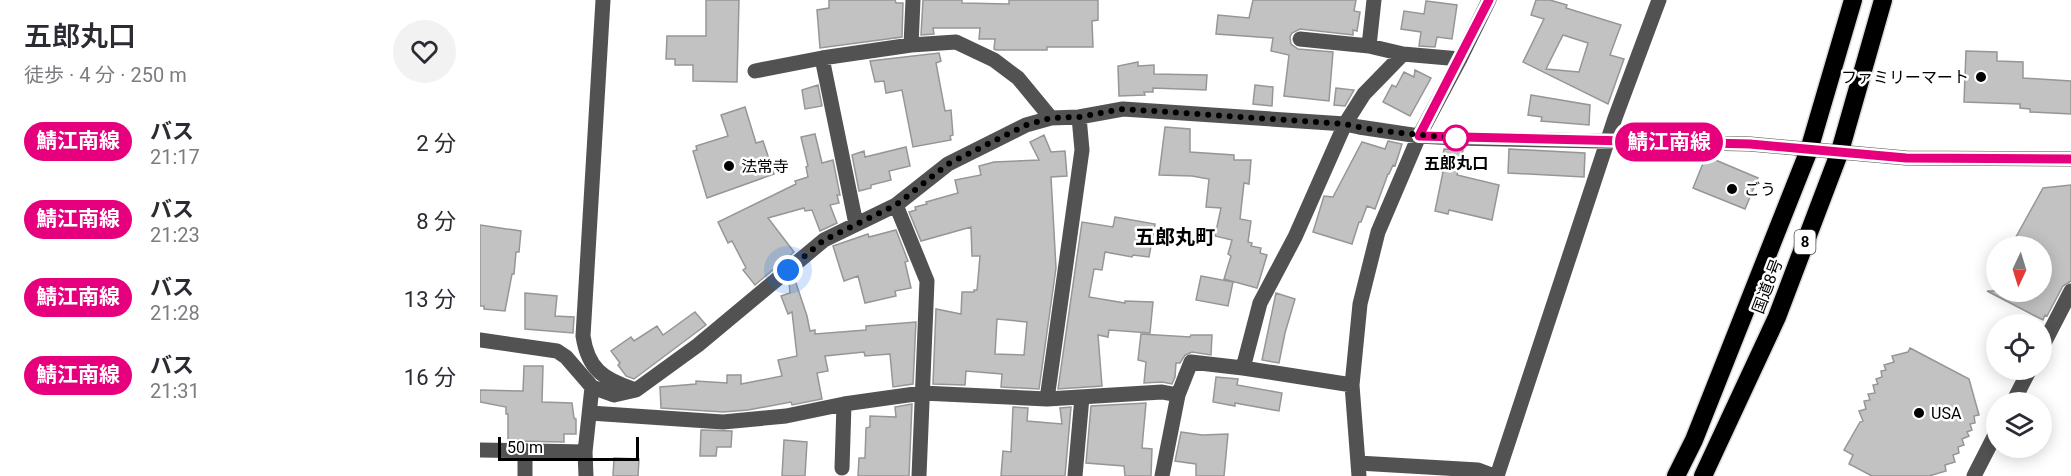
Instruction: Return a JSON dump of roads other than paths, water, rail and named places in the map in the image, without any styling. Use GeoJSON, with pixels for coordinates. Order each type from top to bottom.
{"type":"FeatureCollection","features":[{"type":"Feature","properties":{"kind":"highway","name":"国道8号"},"geometry":{"type":"LineString","coordinates":[[1676,476],[1694,441],[1809,150],[1853,0]]}},
{"type":"Feature","properties":{"kind":"highway","name":"国道8号"},"geometry":{"type":"LineString","coordinates":[[1703,476],[1777,317],[1840,151],[1883,0]]}},
{"type":"Feature","properties":{"kind":"street"},"geometry":{"type":"LineString","coordinates":[[603,0],[583,336],[586,353],[602,376],[636,390]]}},
{"type":"Feature","properties":{"kind":"street"},"geometry":{"type":"LineString","coordinates":[[911,45],[913,0]]}},
{"type":"Feature","properties":{"kind":"street"},"geometry":{"type":"LineString","coordinates":[[1369,46],[1374,0]]}},
{"type":"Feature","properties":{"kind":"street"},"geometry":{"type":"LineString","coordinates":[[1489,0],[1419,136],[1378,231],[1360,304],[1352,385],[1358,470],[1478,470],[1496,476],[1609,140],[1659,0]]}},
{"type":"Feature","properties":{"kind":"street"},"geometry":{"type":"LineString","coordinates":[[1300,39],[1369,46],[1403,54],[1460,59]]}},
{"type":"Feature","properties":{"kind":"street"},"geometry":{"type":"LineString","coordinates":[[756,71],[822,58],[911,45],[956,42],[994,60],[1018,78],[1051,118]]}},
{"type":"Feature","properties":{"kind":"street"},"geometry":{"type":"LineString","coordinates":[[1243,368],[1260,303],[1296,237],[1345,124],[1364,94],[1403,54]]}},
{"type":"Feature","properties":{"kind":"street"},"geometry":{"type":"LineString","coordinates":[[822,58],[856,224]]}},
{"type":"Feature","properties":{"kind":"street"},"geometry":{"type":"LineString","coordinates":[[480,340],[557,351],[566,357],[592,387],[614,394],[636,390],[698,345],[824,240],[896,205],[948,164],[1026,125],[1051,118],[1079,117],[1123,109],[1345,124],[1419,136],[1750,144],[1906,158],[2071,159]]}},
{"type":"Feature","properties":{"kind":"street"},"geometry":{"type":"LineString","coordinates":[[1047,399],[1082,150],[1079,117]]}},
{"type":"Feature","properties":{"kind":"street"},"geometry":{"type":"LineString","coordinates":[[896,205],[927,281],[919,476]]}},
{"type":"Feature","properties":{"kind":"street"},"geometry":{"type":"LineString","coordinates":[[2052,328],[2071,291]]}},
{"type":"Feature","properties":{"kind":"street"},"geometry":{"type":"LineString","coordinates":[[1162,476],[1178,395],[1191,362],[1352,385]]}},
{"type":"Feature","properties":{"kind":"street"},"geometry":{"type":"LineString","coordinates":[[586,476],[585,452],[592,387]]}},
{"type":"Feature","properties":{"kind":"street"},"geometry":{"type":"LineString","coordinates":[[590,413],[723,422],[786,416],[844,404],[922,393],[1047,399],[1162,392],[1178,395]]}},
{"type":"Feature","properties":{"kind":"street"},"geometry":{"type":"LineString","coordinates":[[1075,476],[1082,397]]}},
{"type":"Feature","properties":{"kind":"street"},"geometry":{"type":"LineString","coordinates":[[842,468],[844,404]]}},
{"type":"Feature","properties":{"kind":"street"},"geometry":{"type":"LineString","coordinates":[[480,450],[585,452]]}},
{"type":"Feature","properties":{"kind":"street"},"geometry":{"type":"LineString","coordinates":[[525,451],[525,476]]}},
{"type":"Feature","properties":{"kind":"street"},"geometry":{"type":"LineString","coordinates":[[1974,476],[1986,453]]}},
{"type":"Feature","properties":{"kind":"place","name":"ファミリーマート"},"geometry":{"type":"Point","coordinates":[1981,77]}},
{"type":"Feature","properties":{"kind":"place","name":"五郎丸口"},"geometry":{"type":"Point","coordinates":[1456,138]}},
{"type":"Feature","properties":{"kind":"place","name":"法常寺"},"geometry":{"type":"Point","coordinates":[729,166]}},
{"type":"Feature","properties":{"kind":"place","name":"ごう"},"geometry":{"type":"Point","coordinates":[1732,189]}},
{"type":"Feature","properties":{"kind":"place","name":"USA"},"geometry":{"type":"Point","coordinates":[1919,413]}},
{"type":"Feature","properties":{"kind":"district","name":"五郎丸町"},"geometry":{"type":"Point","coordinates":[1175,237]}}]}
